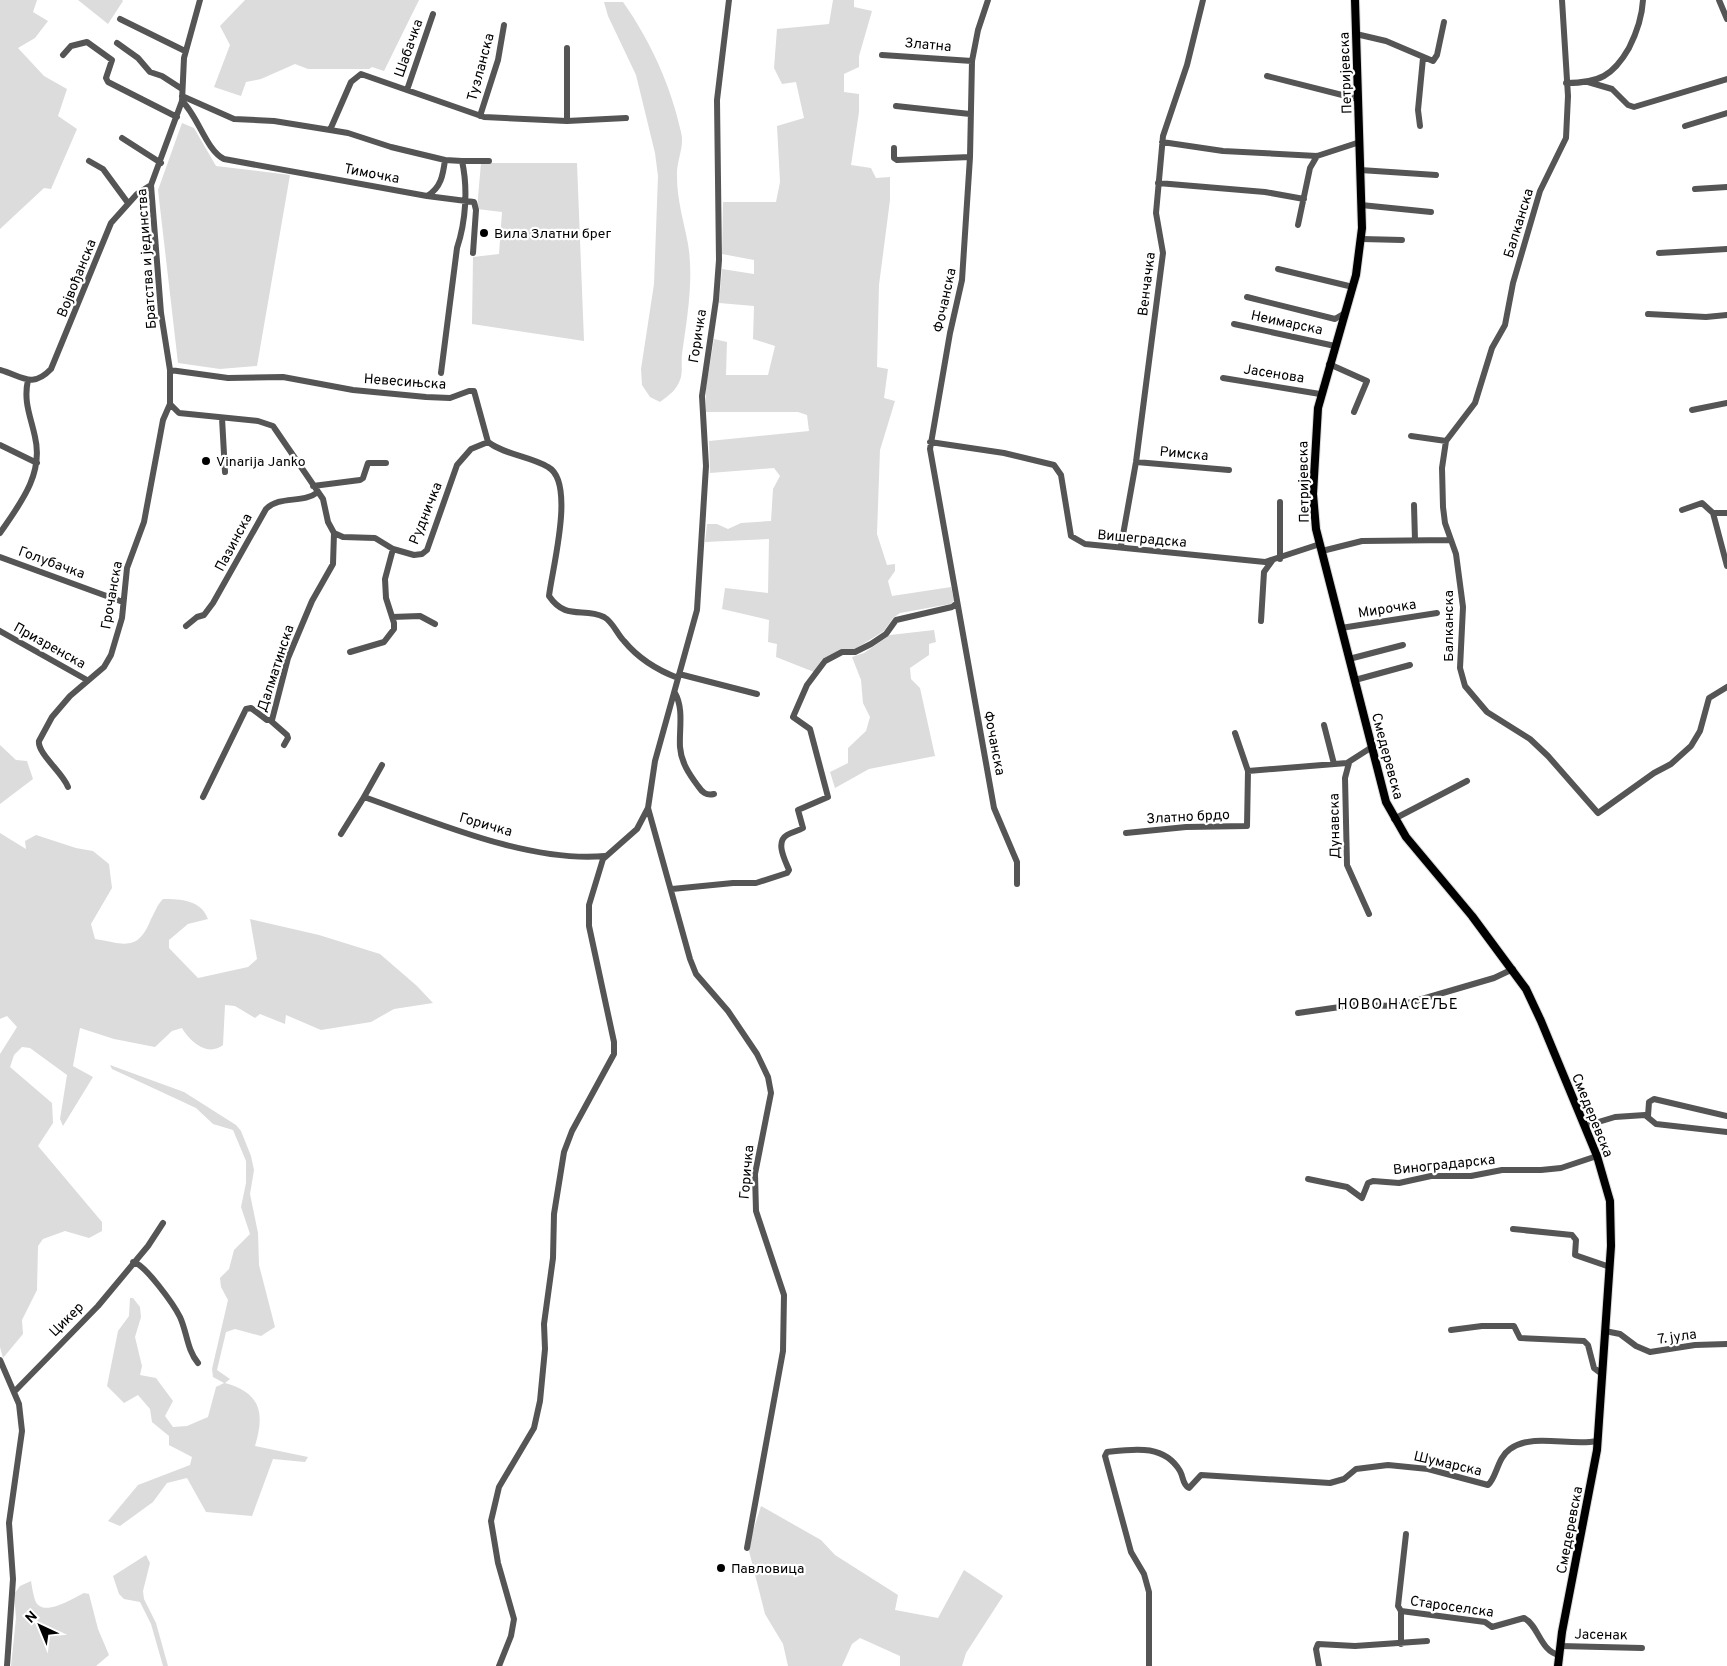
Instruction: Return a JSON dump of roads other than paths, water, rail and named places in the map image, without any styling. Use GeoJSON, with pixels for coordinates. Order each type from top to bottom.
{"type":"FeatureCollection","features":[{"type":"Feature","properties":{"kind":"main road","name":"Петријевска"},"geometry":{"type":"LineString","coordinates":[[1341,628],[1315,522],[1313,494],[1315,430],[1320,394],[1353,287],[1360,258],[1362,239],[1355,0]]}},
{"type":"Feature","properties":{"kind":"main road","name":"Смедеревска"},"geometry":{"type":"LineString","coordinates":[[1341,628],[1381,789],[1394,819],[1415,849],[1471,914],[1512,969],[1537,1011],[1597,1156],[1610,1208],[1610,1267],[1597,1441],[1592,1480],[1559,1651],[1558,1666]]}},
{"type":"Feature","properties":{"kind":"street","name":"Братства и јединства"},"geometry":{"type":"LineString","coordinates":[[170,404],[170,370],[161,314],[151,185],[177,117],[182,95],[185,51],[200,0]]}},
{"type":"Feature","properties":{"kind":"street","name":"Горичка"},"geometry":{"type":"LineString","coordinates":[[499,1666],[511,1636],[514,1619],[498,1563],[491,1521],[499,1487],[534,1428],[540,1401],[554,1214],[564,1152],[572,1131],[614,1054],[614,1042],[597,970],[588,917],[592,888],[599,866],[605,856],[637,828],[648,808],[655,762],[697,610],[706,466],[702,396],[716,300],[719,252],[717,100],[729,0]]}},
{"type":"Feature","properties":{"kind":"street","name":"Фочанска"},"geometry":{"type":"LineString","coordinates":[[988,0],[978,30],[972,61],[970,157],[962,280],[950,333],[930,442],[931,463],[994,808],[1017,862],[1018,884]]}},
{"type":"Feature","properties":{"kind":"street","name":"Венчачка"},"geometry":{"type":"LineString","coordinates":[[1121,546],[1136,462],[1163,253],[1156,213],[1162,142],[1169,113],[1187,65],[1203,0]]}},
{"type":"Feature","properties":{"kind":"street","name":"Балканска"},"geometry":{"type":"LineString","coordinates":[[1562,0],[1568,128],[1565,144],[1551,166],[1540,191],[1513,283],[1505,325],[1492,348],[1475,403],[1446,441],[1442,468],[1443,507],[1456,554],[1463,607],[1460,648],[1463,680],[1480,706],[1548,756],[1598,813],[1692,746],[1700,731],[1706,702],[1713,695],[1727,687]]}},
{"type":"Feature","properties":{"kind":"street"},"geometry":{"type":"LineString","coordinates":[[1566,83],[1588,82],[1611,73],[1623,58],[1641,20],[1643,0]]}},
{"type":"Feature","properties":{"kind":"street"},"geometry":{"type":"LineString","coordinates":[[1719,0],[1727,19]]}},
{"type":"Feature","properties":{"kind":"street","name":"Шабачка"},"geometry":{"type":"LineString","coordinates":[[407,90],[433,14]]}},
{"type":"Feature","properties":{"kind":"street"},"geometry":{"type":"LineString","coordinates":[[120,19],[185,51]]}},
{"type":"Feature","properties":{"kind":"street"},"geometry":{"type":"LineString","coordinates":[[1356,34],[1386,41],[1431,61],[1436,58],[1444,22]]}},
{"type":"Feature","properties":{"kind":"street","name":"Тузланска"},"geometry":{"type":"LineString","coordinates":[[480,116],[498,60],[504,25]]}},
{"type":"Feature","properties":{"kind":"street"},"geometry":{"type":"LineString","coordinates":[[63,55],[71,46],[87,42],[112,60],[106,78],[108,82],[177,117]]}},
{"type":"Feature","properties":{"kind":"street"},"geometry":{"type":"LineString","coordinates":[[117,43],[138,58],[148,71],[162,76],[182,95]]}},
{"type":"Feature","properties":{"kind":"street"},"geometry":{"type":"LineString","coordinates":[[567,48],[567,121]]}},
{"type":"Feature","properties":{"kind":"street","name":"Златна"},"geometry":{"type":"LineString","coordinates":[[882,55],[972,61]]}},
{"type":"Feature","properties":{"kind":"street"},"geometry":{"type":"LineString","coordinates":[[1420,126],[1418,110],[1423,58]]}},
{"type":"Feature","properties":{"kind":"street"},"geometry":{"type":"LineString","coordinates":[[330,130],[351,82],[356,76],[364,74],[480,116],[567,121],[626,118]]}},
{"type":"Feature","properties":{"kind":"street"},"geometry":{"type":"LineString","coordinates":[[1267,76],[1358,99]]}},
{"type":"Feature","properties":{"kind":"street"},"geometry":{"type":"LineString","coordinates":[[1588,82],[1612,89],[1628,105],[1634,106],[1727,79]]}},
{"type":"Feature","properties":{"kind":"street","name":"Тимочка"},"geometry":{"type":"LineString","coordinates":[[182,95],[234,119],[274,121],[348,133],[415,154],[445,160],[489,161]]}},
{"type":"Feature","properties":{"kind":"street","name":"Тимочка"},"geometry":{"type":"LineString","coordinates":[[182,95],[215,152],[224,159],[427,196],[465,201]]}},
{"type":"Feature","properties":{"kind":"street"},"geometry":{"type":"LineString","coordinates":[[896,106],[970,114]]}},
{"type":"Feature","properties":{"kind":"street"},"geometry":{"type":"LineString","coordinates":[[1685,126],[1727,114]]}},
{"type":"Feature","properties":{"kind":"street"},"geometry":{"type":"LineString","coordinates":[[122,138],[161,163]]}},
{"type":"Feature","properties":{"kind":"street"},"geometry":{"type":"LineString","coordinates":[[1162,142],[1223,150],[1317,156],[1360,142]]}},
{"type":"Feature","properties":{"kind":"street"},"geometry":{"type":"LineString","coordinates":[[894,148],[894,158],[897,160],[970,157]]}},
{"type":"Feature","properties":{"kind":"street"},"geometry":{"type":"LineString","coordinates":[[1298,224],[1311,164],[1317,156]]}},
{"type":"Feature","properties":{"kind":"street"},"geometry":{"type":"LineString","coordinates":[[89,160],[102,169],[128,203]]}},
{"type":"Feature","properties":{"kind":"street"},"geometry":{"type":"LineString","coordinates":[[427,196],[436,190],[442,180],[445,160]]}},
{"type":"Feature","properties":{"kind":"street"},"geometry":{"type":"LineString","coordinates":[[441,373],[465,201],[466,178],[462,160]]}},
{"type":"Feature","properties":{"kind":"street"},"geometry":{"type":"LineString","coordinates":[[1360,170],[1436,175]]}},
{"type":"Feature","properties":{"kind":"street"},"geometry":{"type":"LineString","coordinates":[[1158,183],[1278,194],[1304,199]]}},
{"type":"Feature","properties":{"kind":"street","name":"Војвођанска"},"geometry":{"type":"LineString","coordinates":[[28,380],[44,376],[54,364],[111,223],[128,203],[151,185]]}},
{"type":"Feature","properties":{"kind":"street"},"geometry":{"type":"LineString","coordinates":[[1694,189],[1727,188]]}},
{"type":"Feature","properties":{"kind":"street"},"geometry":{"type":"LineString","coordinates":[[465,201],[472,201],[475,204],[473,253]]}},
{"type":"Feature","properties":{"kind":"street"},"geometry":{"type":"LineString","coordinates":[[1362,205],[1431,212]]}},
{"type":"Feature","properties":{"kind":"street"},"geometry":{"type":"LineString","coordinates":[[1362,239],[1402,240]]}},
{"type":"Feature","properties":{"kind":"street"},"geometry":{"type":"LineString","coordinates":[[1659,253],[1727,249]]}},
{"type":"Feature","properties":{"kind":"street"},"geometry":{"type":"LineString","coordinates":[[1278,269],[1353,287]]}},
{"type":"Feature","properties":{"kind":"street"},"geometry":{"type":"LineString","coordinates":[[1246,297],[1334,319],[1345,313]]}},
{"type":"Feature","properties":{"kind":"street"},"geometry":{"type":"LineString","coordinates":[[1648,314],[1698,317],[1727,316]]}},
{"type":"Feature","properties":{"kind":"street","name":"Неимарска"},"geometry":{"type":"LineString","coordinates":[[1234,324],[1334,346]]}},
{"type":"Feature","properties":{"kind":"street"},"geometry":{"type":"LineString","coordinates":[[1329,364],[1367,381],[1354,412]]}},
{"type":"Feature","properties":{"kind":"street"},"geometry":{"type":"LineString","coordinates":[[0,370],[28,380],[25,398],[35,436],[36,463],[28,490],[3,523],[0,533]]}},
{"type":"Feature","properties":{"kind":"street","name":"Невесињска"},"geometry":{"type":"LineString","coordinates":[[170,370],[228,378],[282,377],[360,391],[434,397],[450,398],[469,390],[474,391],[488,442]]}},
{"type":"Feature","properties":{"kind":"street","name":"Јасенова"},"geometry":{"type":"LineString","coordinates":[[1223,378],[1320,394]]}},
{"type":"Feature","properties":{"kind":"street"},"geometry":{"type":"LineString","coordinates":[[1692,410],[1727,403]]}},
{"type":"Feature","properties":{"kind":"street"},"geometry":{"type":"LineString","coordinates":[[170,404],[179,414],[258,421],[273,426],[280,432],[323,499],[328,522],[334,533]]}},
{"type":"Feature","properties":{"kind":"street","name":"Грочанска"},"geometry":{"type":"LineString","coordinates":[[68,787],[55,766],[40,750],[39,740],[52,717],[87,680],[104,667],[111,655],[120,625],[127,568],[144,522],[163,420],[170,404]]}},
{"type":"Feature","properties":{"kind":"street"},"geometry":{"type":"LineString","coordinates":[[222,418],[225,472]]}},
{"type":"Feature","properties":{"kind":"street"},"geometry":{"type":"LineString","coordinates":[[1411,436],[1446,441]]}},
{"type":"Feature","properties":{"kind":"street"},"geometry":{"type":"LineString","coordinates":[[488,442],[547,466],[558,479],[562,499],[549,596],[555,605],[568,612],[595,614],[607,619],[624,641],[650,664],[678,676],[758,694]]}},
{"type":"Feature","properties":{"kind":"street","name":"Рудничка"},"geometry":{"type":"LineString","coordinates":[[334,533],[343,537],[375,538],[393,549],[417,556],[425,552],[457,465],[471,449],[488,442]]}},
{"type":"Feature","properties":{"kind":"street","name":"Вишеградска"},"geometry":{"type":"LineString","coordinates":[[930,442],[1004,454],[1054,465],[1061,475],[1070,533],[1073,539],[1091,546],[1121,546],[1224,558],[1272,561],[1321,547],[1357,541],[1451,540]]}},
{"type":"Feature","properties":{"kind":"street"},"geometry":{"type":"LineString","coordinates":[[0,445],[36,463]]}},
{"type":"Feature","properties":{"kind":"street","name":"Римска"},"geometry":{"type":"LineString","coordinates":[[1136,462],[1229,470]]}},
{"type":"Feature","properties":{"kind":"street"},"geometry":{"type":"LineString","coordinates":[[315,489],[360,480],[363,478],[368,463],[386,463]]}},
{"type":"Feature","properties":{"kind":"street","name":"Пазинска"},"geometry":{"type":"LineString","coordinates":[[186,626],[197,617],[204,615],[213,603],[266,509],[276,502],[308,497],[315,489]]}},
{"type":"Feature","properties":{"kind":"street"},"geometry":{"type":"LineString","coordinates":[[1280,502],[1280,559]]}},
{"type":"Feature","properties":{"kind":"street"},"geometry":{"type":"LineString","coordinates":[[1682,510],[1702,503],[1713,513],[1727,566]]}},
{"type":"Feature","properties":{"kind":"street"},"geometry":{"type":"LineString","coordinates":[[1414,505],[1415,540]]}},
{"type":"Feature","properties":{"kind":"street"},"geometry":{"type":"LineString","coordinates":[[1713,513],[1727,513]]}},
{"type":"Feature","properties":{"kind":"street","name":"Далматинска"},"geometry":{"type":"LineString","coordinates":[[203,797],[246,709],[250,708],[271,721],[288,658],[312,601],[333,564],[334,533]]}},
{"type":"Feature","properties":{"kind":"street"},"geometry":{"type":"LineString","coordinates":[[350,652],[384,642],[394,629],[386,598],[385,579],[393,549]]}},
{"type":"Feature","properties":{"kind":"street","name":"Голубачка"},"geometry":{"type":"LineString","coordinates":[[0,557],[123,602]]}},
{"type":"Feature","properties":{"kind":"street"},"geometry":{"type":"LineString","coordinates":[[1261,621],[1264,572],[1272,561]]}},
{"type":"Feature","properties":{"kind":"street"},"geometry":{"type":"LineString","coordinates":[[672,889],[733,883],[756,883],[787,873],[789,870],[781,851],[782,843],[786,835],[803,828],[798,810],[828,797],[810,728],[793,717],[807,685],[825,661],[842,652],[855,652],[870,644],[886,634],[896,620],[952,607],[957,603]]}},
{"type":"Feature","properties":{"kind":"street","name":"Мирочка"},"geometry":{"type":"LineString","coordinates":[[1341,628],[1437,613]]}},
{"type":"Feature","properties":{"kind":"street"},"geometry":{"type":"LineString","coordinates":[[392,617],[420,616],[435,624]]}},
{"type":"Feature","properties":{"kind":"street","name":"Призренска"},"geometry":{"type":"LineString","coordinates":[[0,631],[87,680]]}},
{"type":"Feature","properties":{"kind":"street"},"geometry":{"type":"LineString","coordinates":[[1349,659],[1403,646]]}},
{"type":"Feature","properties":{"kind":"street"},"geometry":{"type":"LineString","coordinates":[[1354,680],[1410,665]]}},
{"type":"Feature","properties":{"kind":"street","name":"Горичка"},"geometry":{"type":"LineString","coordinates":[[675,693],[680,710],[680,747],[684,762],[701,791],[708,795],[714,794]]}},
{"type":"Feature","properties":{"kind":"street"},"geometry":{"type":"LineString","coordinates":[[271,721],[287,735],[288,738],[284,745]]}},
{"type":"Feature","properties":{"kind":"street"},"geometry":{"type":"LineString","coordinates":[[1324,725],[1334,764]]}},
{"type":"Feature","properties":{"kind":"street","name":"Златно брдо"},"geometry":{"type":"LineString","coordinates":[[1126,833],[1186,827],[1247,826],[1248,771],[1235,733]]}},
{"type":"Feature","properties":{"kind":"street"},"geometry":{"type":"LineString","coordinates":[[1248,771],[1349,763],[1372,747]]}},
{"type":"Feature","properties":{"kind":"street","name":"Дунавска"},"geometry":{"type":"LineString","coordinates":[[1349,763],[1345,778],[1347,865],[1369,914]]}},
{"type":"Feature","properties":{"kind":"street"},"geometry":{"type":"LineString","coordinates":[[341,834],[382,765]]}},
{"type":"Feature","properties":{"kind":"street"},"geometry":{"type":"LineString","coordinates":[[1394,819],[1467,781]]}},
{"type":"Feature","properties":{"kind":"street","name":"Горичка"},"geometry":{"type":"LineString","coordinates":[[364,797],[469,834],[514,846],[568,856],[605,856]]}},
{"type":"Feature","properties":{"kind":"street","name":"Горичка"},"geometry":{"type":"LineString","coordinates":[[648,808],[690,959],[696,974],[728,1012],[764,1068],[771,1093],[756,1174],[756,1211],[784,1295],[783,1351],[747,1548]]}},
{"type":"Feature","properties":{"kind":"street"},"geometry":{"type":"LineString","coordinates":[[1298,1013],[1354,1005],[1398,1006],[1494,978],[1512,969]]}},
{"type":"Feature","properties":{"kind":"street"},"geometry":{"type":"LineString","coordinates":[[1648,1116],[1649,1102],[1654,1099],[1727,1116]]}},
{"type":"Feature","properties":{"kind":"street"},"geometry":{"type":"LineString","coordinates":[[1585,1126],[1616,1118],[1648,1116],[1656,1124],[1727,1132]]}},
{"type":"Feature","properties":{"kind":"street","name":"Виноградарска"},"geometry":{"type":"LineString","coordinates":[[1308,1179],[1347,1187],[1362,1198],[1368,1183],[1373,1181],[1399,1183],[1431,1176],[1454,1178],[1488,1174],[1502,1170],[1561,1168],[1597,1156]]}},
{"type":"Feature","properties":{"kind":"street","name":"Цикер"},"geometry":{"type":"LineString","coordinates":[[14,1392],[98,1306],[148,1246],[163,1223]]}},
{"type":"Feature","properties":{"kind":"street"},"geometry":{"type":"LineString","coordinates":[[1513,1228],[1572,1235],[1576,1240],[1575,1255],[1610,1267]]}},
{"type":"Feature","properties":{"kind":"street"},"geometry":{"type":"LineString","coordinates":[[133,1262],[143,1267],[174,1307],[180,1317],[191,1354],[198,1363]]}},
{"type":"Feature","properties":{"kind":"street"},"geometry":{"type":"LineString","coordinates":[[1451,1330],[1482,1326],[1514,1326],[1520,1338],[1584,1340],[1588,1345],[1594,1368],[1602,1374]]}},
{"type":"Feature","properties":{"kind":"street","name":"7. јула"},"geometry":{"type":"LineString","coordinates":[[1605,1331],[1620,1334],[1636,1346],[1650,1352],[1695,1345],[1727,1344]]}},
{"type":"Feature","properties":{"kind":"street"},"geometry":{"type":"LineString","coordinates":[[0,1360],[19,1404],[22,1431],[9,1523],[13,1579],[7,1666]]}},
{"type":"Feature","properties":{"kind":"street","name":"Шумарска"},"geometry":{"type":"LineString","coordinates":[[1149,1666],[1149,1592],[1144,1574],[1130,1547],[1126,1526],[1113,1492],[1105,1456],[1106,1453],[1150,1450],[1161,1452],[1178,1468],[1184,1484],[1189,1488],[1193,1486],[1201,1475],[1330,1483],[1344,1479],[1356,1470],[1365,1467],[1388,1465],[1428,1469],[1488,1485],[1501,1460],[1509,1450],[1515,1447],[1548,1441],[1597,1441]]}},
{"type":"Feature","properties":{"kind":"street","name":"Староселска"},"geometry":{"type":"LineString","coordinates":[[1406,1534],[1398,1606],[1400,1611],[1485,1622],[1492,1627],[1524,1618],[1530,1623],[1548,1650],[1559,1651]]}},
{"type":"Feature","properties":{"kind":"street"},"geometry":{"type":"LineString","coordinates":[[1400,1611],[1401,1644]]}},
{"type":"Feature","properties":{"kind":"street"},"geometry":{"type":"LineString","coordinates":[[1319,1666],[1316,1649],[1318,1644],[1354,1646],[1427,1641]]}},
{"type":"Feature","properties":{"kind":"street","name":"Јасенак"},"geometry":{"type":"LineString","coordinates":[[1559,1651],[1642,1648]]}},
{"type":"Feature","properties":{"kind":"place","name":"Вила Златни брег"},"geometry":{"type":"Point","coordinates":[484,233]}},
{"type":"Feature","properties":{"kind":"place","name":"Vinarija Janko"},"geometry":{"type":"Point","coordinates":[206,461]}},
{"type":"Feature","properties":{"kind":"place","name":"Павловица"},"geometry":{"type":"Point","coordinates":[721,1568]}},
{"type":"Feature","properties":{"kind":"district","name":"НОВО НАСЕЉЕ"},"geometry":{"type":"Point","coordinates":[1398,1004]}}]}
